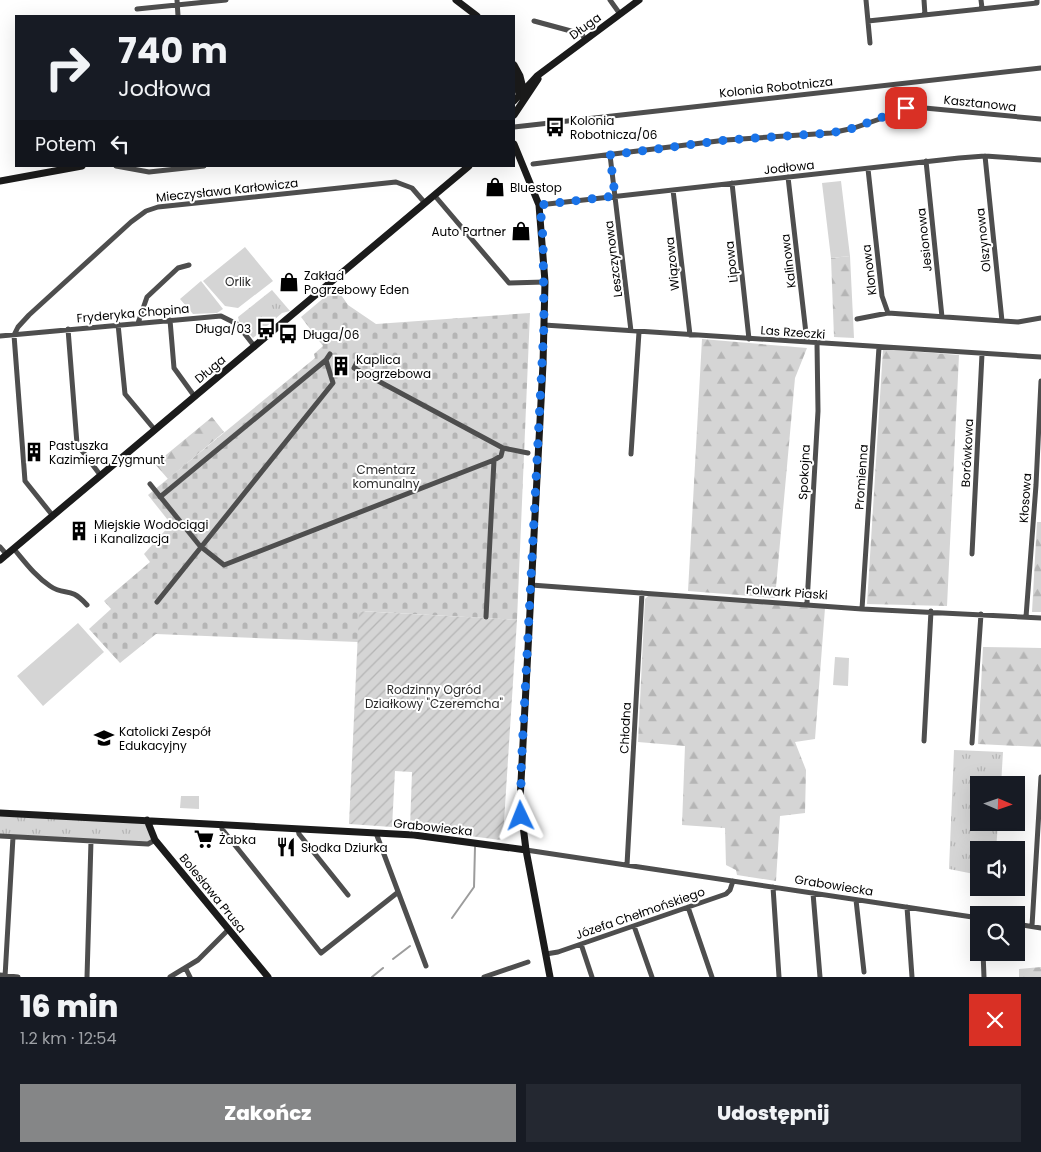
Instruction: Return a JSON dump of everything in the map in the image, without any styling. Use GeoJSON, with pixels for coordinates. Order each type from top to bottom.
{"type":"FeatureCollection","features":[{"type":"Feature","properties":{"kind":"street"},"geometry":{"type":"LineString","coordinates":[[137,9],[177,2],[226,0]]}},
{"type":"Feature","properties":{"kind":"street"},"geometry":{"type":"LineString","coordinates":[[456,0],[474,15]]}},
{"type":"Feature","properties":{"kind":"street"},"geometry":{"type":"LineString","coordinates":[[610,0],[620,14]]}},
{"type":"Feature","properties":{"kind":"street","name":"Długa"},"geometry":{"type":"LineString","coordinates":[[515,100],[535,78],[639,0]]}},
{"type":"Feature","properties":{"kind":"street"},"geometry":{"type":"LineString","coordinates":[[866,0],[870,43]]}},
{"type":"Feature","properties":{"kind":"street"},"geometry":{"type":"LineString","coordinates":[[924,0],[925,15]]}},
{"type":"Feature","properties":{"kind":"street"},"geometry":{"type":"LineString","coordinates":[[981,0],[982,8]]}},
{"type":"Feature","properties":{"kind":"street"},"geometry":{"type":"LineString","coordinates":[[868,22],[1037,3],[1036,0]]}},
{"type":"Feature","properties":{"kind":"street"},"geometry":{"type":"LineString","coordinates":[[177,2],[178,15]]}},
{"type":"Feature","properties":{"kind":"street"},"geometry":{"type":"LineString","coordinates":[[534,21],[582,34],[585,40]]}},
{"type":"Feature","properties":{"kind":"street","name":"Kolonia Robotnicza"},"geometry":{"type":"LineString","coordinates":[[515,127],[1041,68]]}},
{"type":"Feature","properties":{"kind":"street","name":"Długa"},"geometry":{"type":"LineString","coordinates":[[515,113],[544,71]]}},
{"type":"Feature","properties":{"kind":"street"},"geometry":{"type":"LineString","coordinates":[[522,102],[522,91],[517,75],[535,78]]}},
{"type":"Feature","properties":{"kind":"street","name":"Kasztanowa"},"geometry":{"type":"LineString","coordinates":[[533,164],[726,140],[831,133],[854,128],[914,107],[1041,119]]}},
{"type":"Feature","properties":{"kind":"street"},"geometry":{"type":"LineString","coordinates":[[515,147],[540,205],[544,282],[544,325],[520,801],[526,850],[550,977]]}},
{"type":"Feature","properties":{"kind":"street"},"geometry":{"type":"LineString","coordinates":[[515,152],[520,160]]}},
{"type":"Feature","properties":{"kind":"street","name":"Leszczynowa"},"geometry":{"type":"LineString","coordinates":[[610,155],[631,331]]}},
{"type":"Feature","properties":{"kind":"street","name":"Jodłowa"},"geometry":{"type":"LineString","coordinates":[[540,205],[926,161],[985,156],[1041,160]]}},
{"type":"Feature","properties":{"kind":"street","name":"Olszynowa"},"geometry":{"type":"LineString","coordinates":[[985,156],[1002,321]]}},
{"type":"Feature","properties":{"kind":"street","name":"Jesionowa"},"geometry":{"type":"LineString","coordinates":[[926,161],[942,317]]}},
{"type":"Feature","properties":{"kind":"street"},"geometry":{"type":"LineString","coordinates":[[0,181],[77,167]]}},
{"type":"Feature","properties":{"kind":"street"},"geometry":{"type":"LineString","coordinates":[[122,167],[149,172],[195,167]]}},
{"type":"Feature","properties":{"kind":"street","name":"Długa"},"geometry":{"type":"LineString","coordinates":[[0,560],[435,196],[467,167]]}},
{"type":"Feature","properties":{"kind":"street","name":"Klonowa"},"geometry":{"type":"LineString","coordinates":[[868,169],[882,296],[888,313]]}},
{"type":"Feature","properties":{"kind":"street","name":"Kalinowa"},"geometry":{"type":"LineString","coordinates":[[788,177],[808,342]]}},
{"type":"Feature","properties":{"kind":"street","name":"Mieczysława Karłowicza"},"geometry":{"type":"LineString","coordinates":[[14,335],[18,326],[29,315],[131,222],[150,208],[396,182],[412,188],[425,204]]}},
{"type":"Feature","properties":{"kind":"street","name":"Lipowa"},"geometry":{"type":"LineString","coordinates":[[732,183],[749,339]]}},
{"type":"Feature","properties":{"kind":"street","name":"Wiązowa"},"geometry":{"type":"LineString","coordinates":[[673,190],[690,335]]}},
{"type":"Feature","properties":{"kind":"street"},"geometry":{"type":"LineString","coordinates":[[435,196],[509,283],[544,282]]}},
{"type":"Feature","properties":{"kind":"street"},"geometry":{"type":"LineString","coordinates":[[138,322],[147,297],[178,268],[189,265]]}},
{"type":"Feature","properties":{"kind":"street"},"geometry":{"type":"LineString","coordinates":[[857,319],[888,313],[1018,322],[1041,318]]}},
{"type":"Feature","properties":{"kind":"street","name":"Fryderyka Chopina"},"geometry":{"type":"LineString","coordinates":[[0,336],[138,322],[227,317],[237,324],[255,347]]}},
{"type":"Feature","properties":{"kind":"street"},"geometry":{"type":"LineString","coordinates":[[170,320],[174,368],[194,397]]}},
{"type":"Feature","properties":{"kind":"street"},"geometry":{"type":"LineString","coordinates":[[118,324],[125,394],[155,430]]}},
{"type":"Feature","properties":{"kind":"street","name":"Las Rzeczki"},"geometry":{"type":"LineString","coordinates":[[544,325],[1041,357]]}},
{"type":"Feature","properties":{"kind":"street"},"geometry":{"type":"LineString","coordinates":[[68,329],[76,440],[79,448],[100,476]]}},
{"type":"Feature","properties":{"kind":"street"},"geometry":{"type":"LineString","coordinates":[[631,454],[639,332]]}},
{"type":"Feature","properties":{"kind":"street"},"geometry":{"type":"LineString","coordinates":[[14,335],[25,481],[54,516]]}},
{"type":"Feature","properties":{"kind":"street","name":"Spokojna"},"geometry":{"type":"LineString","coordinates":[[807,603],[818,411],[817,343]]}},
{"type":"Feature","properties":{"kind":"street","name":"Promienna"},"geometry":{"type":"LineString","coordinates":[[862,608],[879,347]]}},
{"type":"Feature","properties":{"kind":"street"},"geometry":{"type":"LineString","coordinates":[[160,497],[326,360],[330,354]]}},
{"type":"Feature","properties":{"kind":"street","name":"Borówkowa"},"geometry":{"type":"LineString","coordinates":[[972,554],[982,354]]}},
{"type":"Feature","properties":{"kind":"street"},"geometry":{"type":"LineString","coordinates":[[157,602],[200,546],[333,383],[326,360]]}},
{"type":"Feature","properties":{"kind":"street"},"geometry":{"type":"LineString","coordinates":[[358,360],[354,368],[503,448],[528,453]]}},
{"type":"Feature","properties":{"kind":"street","name":"Kłosowa"},"geometry":{"type":"LineString","coordinates":[[1026,617],[1036,485],[1041,382]]}},
{"type":"Feature","properties":{"kind":"street"},"geometry":{"type":"LineString","coordinates":[[150,484],[200,546],[224,564],[494,460],[501,456],[503,448]]}},
{"type":"Feature","properties":{"kind":"street"},"geometry":{"type":"LineString","coordinates":[[486,616],[494,460]]}},
{"type":"Feature","properties":{"kind":"street"},"geometry":{"type":"LineString","coordinates":[[0,546],[7,555]]}},
{"type":"Feature","properties":{"kind":"street"},"geometry":{"type":"LineString","coordinates":[[14,549],[35,574],[47,584],[55,589],[77,594],[87,606]]}},
{"type":"Feature","properties":{"kind":"street","name":"Folwark Piaski"},"geometry":{"type":"LineString","coordinates":[[531,586],[1041,618]]}},
{"type":"Feature","properties":{"kind":"street","name":"Chłodna"},"geometry":{"type":"LineString","coordinates":[[627,865],[642,593]]}},
{"type":"Feature","properties":{"kind":"street"},"geometry":{"type":"LineString","coordinates":[[924,741],[931,611]]}},
{"type":"Feature","properties":{"kind":"street"},"geometry":{"type":"LineString","coordinates":[[972,743],[981,614]]}},
{"type":"Feature","properties":{"kind":"street"},"geometry":{"type":"LineString","coordinates":[[1032,926],[1041,777]]}},
{"type":"Feature","properties":{"kind":"street","name":"Grabowiecka"},"geometry":{"type":"LineString","coordinates":[[0,813],[222,824],[443,838],[970,917]]}},
{"type":"Feature","properties":{"kind":"street","name":"Bolesława Prusa"},"geometry":{"type":"LineString","coordinates":[[148,820],[155,840],[268,977]]}},
{"type":"Feature","properties":{"kind":"street"},"geometry":{"type":"LineString","coordinates":[[222,824],[222,829],[322,953],[397,893]]}},
{"type":"Feature","properties":{"kind":"street"},"geometry":{"type":"LineString","coordinates":[[298,829],[299,834],[348,894]]}},
{"type":"Feature","properties":{"kind":"street"},"geometry":{"type":"LineString","coordinates":[[376,833],[426,966]]}},
{"type":"Feature","properties":{"kind":"street"},"geometry":{"type":"LineString","coordinates":[[0,836],[148,844],[155,840]]}},
{"type":"Feature","properties":{"kind":"street"},"geometry":{"type":"LineString","coordinates":[[13,837],[3,976],[18,977]]}},
{"type":"Feature","properties":{"kind":"street"},"geometry":{"type":"LineString","coordinates":[[87,977],[91,841]]}},
{"type":"Feature","properties":{"kind":"street","name":"Józefa Chełmońskiego"},"geometry":{"type":"LineString","coordinates":[[546,954],[581,944],[726,894],[730,890],[733,881]]}},
{"type":"Feature","properties":{"kind":"street"},"geometry":{"type":"LineString","coordinates":[[773,887],[779,977]]}},
{"type":"Feature","properties":{"kind":"street"},"geometry":{"type":"LineString","coordinates":[[813,893],[820,977]]}},
{"type":"Feature","properties":{"kind":"street"},"geometry":{"type":"LineString","coordinates":[[856,900],[864,972]]}},
{"type":"Feature","properties":{"kind":"street"},"geometry":{"type":"LineString","coordinates":[[688,907],[712,977]]}},
{"type":"Feature","properties":{"kind":"street"},"geometry":{"type":"LineString","coordinates":[[907,907],[912,977]]}},
{"type":"Feature","properties":{"kind":"street"},"geometry":{"type":"LineString","coordinates":[[1025,925],[1041,928]]}},
{"type":"Feature","properties":{"kind":"street"},"geometry":{"type":"LineString","coordinates":[[634,926],[652,977]]}},
{"type":"Feature","properties":{"kind":"street"},"geometry":{"type":"LineString","coordinates":[[170,977],[198,960],[228,930]]}},
{"type":"Feature","properties":{"kind":"street"},"geometry":{"type":"LineString","coordinates":[[581,944],[592,977]]}},
{"type":"Feature","properties":{"kind":"street"},"geometry":{"type":"LineString","coordinates":[[984,961],[984,977]]}},
{"type":"Feature","properties":{"kind":"street"},"geometry":{"type":"LineString","coordinates":[[484,977],[502,974],[528,962]]}},
{"type":"Feature","properties":{"kind":"street"},"geometry":{"type":"LineString","coordinates":[[186,969],[190,977]]}},
{"type":"Feature","properties":{"kind":"green space"},"geometry":{"type":"Polygon","coordinates":[[[841,181],[850,256],[831,258],[822,183],[841,181]]]}},
{"type":"Feature","properties":{"kind":"green space","name":"Orlik"},"geometry":{"type":"Polygon","coordinates":[[[245,247],[273,281],[238,308],[225,306],[203,281],[245,247]]]}},
{"type":"Feature","properties":{"kind":"green space"},"geometry":{"type":"Polygon","coordinates":[[[850,256],[854,338],[834,337],[831,258],[850,256]]]}},
{"type":"Feature","properties":{"kind":"green space"},"geometry":{"type":"Polygon","coordinates":[[[201,281],[223,309],[217,313],[193,314],[180,299],[201,281]]]}},
{"type":"Feature","properties":{"kind":"green space"},"geometry":{"type":"Polygon","coordinates":[[[272,290],[290,311],[282,313],[253,338],[239,321],[238,317],[272,290]]]}},
{"type":"Feature","properties":{"kind":"green space","name":"Cmentarz komunalny"},"geometry":{"type":"Polygon","coordinates":[[[332,291],[339,292],[348,305],[376,324],[530,313],[517,620],[360,611],[358,642],[156,634],[120,663],[89,629],[111,609],[104,601],[150,562],[144,554],[171,524],[148,495],[315,358],[314,354],[323,346],[301,317],[332,291]]]}},
{"type":"Feature","properties":{"kind":"green space"},"geometry":{"type":"Polygon","coordinates":[[[702,339],[807,348],[795,378],[775,598],[688,591],[702,339]]]}},
{"type":"Feature","properties":{"kind":"green space"},"geometry":{"type":"Polygon","coordinates":[[[883,349],[959,355],[947,606],[867,604],[883,349]]]}},
{"type":"Feature","properties":{"kind":"green space"},"geometry":{"type":"Polygon","coordinates":[[[212,417],[224,432],[168,479],[155,464],[212,417]]]}},
{"type":"Feature","properties":{"kind":"green space"},"geometry":{"type":"Polygon","coordinates":[[[1037,522],[1041,522],[1041,612],[1032,612],[1037,522]]]}},
{"type":"Feature","properties":{"kind":"green space"},"geometry":{"type":"Polygon","coordinates":[[[649,595],[825,608],[815,739],[795,742],[806,770],[805,813],[780,816],[776,881],[737,875],[736,870],[726,865],[725,828],[682,825],[685,746],[638,742],[645,599],[649,595]]]}},
{"type":"Feature","properties":{"kind":"green space","name":"Rodzinny Ogród Działkowy \"Czeremcha\""},"geometry":{"type":"Polygon","coordinates":[[[359,611],[517,620],[503,837],[500,840],[410,828],[412,772],[395,771],[392,827],[349,824],[359,611]]]}},
{"type":"Feature","properties":{"kind":"green space"},"geometry":{"type":"Polygon","coordinates":[[[78,623],[104,652],[43,706],[17,676],[78,623]]]}},
{"type":"Feature","properties":{"kind":"green space"},"geometry":{"type":"Polygon","coordinates":[[[983,647],[1041,648],[1041,747],[978,744],[983,647]]]}},
{"type":"Feature","properties":{"kind":"green space"},"geometry":{"type":"Polygon","coordinates":[[[835,657],[849,658],[848,686],[833,685],[835,657]]]}},
{"type":"Feature","properties":{"kind":"green space"},"geometry":{"type":"Polygon","coordinates":[[[954,750],[1003,752],[1002,776],[970,776],[970,831],[997,831],[997,841],[970,841],[970,873],[949,869],[954,750]]]}},
{"type":"Feature","properties":{"kind":"green space"},"geometry":{"type":"Polygon","coordinates":[[[181,796],[199,796],[199,809],[180,808],[181,796]]]}},
{"type":"Feature","properties":{"kind":"green space"},"geometry":{"type":"Polygon","coordinates":[[[0,813],[147,820],[155,840],[148,844],[0,836],[0,813]]]}},
{"type":"Feature","properties":{"kind":"green space"},"geometry":{"type":"Polygon","coordinates":[[[1041,967],[1041,977],[1019,977],[1019,969],[1041,967]]]}},
{"type":"Feature","properties":{"kind":"waterway"},"geometry":{"type":"LineString","coordinates":[[452,918],[474,887],[475,847]]}},
{"type":"Feature","properties":{"kind":"waterway"},"geometry":{"type":"LineString","coordinates":[[393,959],[410,946]]}},
{"type":"Feature","properties":{"kind":"waterway"},"geometry":{"type":"LineString","coordinates":[[372,977],[383,968]]}},
{"type":"Feature","properties":{"kind":"place","name":"Kolonia Robotnicza/06"},"geometry":{"type":"Point","coordinates":[555,127]}},
{"type":"Feature","properties":{"kind":"place","name":"Bluestop"},"geometry":{"type":"Point","coordinates":[495,187]}},
{"type":"Feature","properties":{"kind":"place","name":"Auto Partner"},"geometry":{"type":"Point","coordinates":[521,231]}},
{"type":"Feature","properties":{"kind":"place","name":"Zakład Pogrzebowy Eden"},"geometry":{"type":"Point","coordinates":[289,282]}},
{"type":"Feature","properties":{"kind":"place","name":"Długa/03"},"geometry":{"type":"Point","coordinates":[266,328]}},
{"type":"Feature","properties":{"kind":"place","name":"Długa/06"},"geometry":{"type":"Point","coordinates":[288,334]}},
{"type":"Feature","properties":{"kind":"place","name":"Kaplica pogrzebowa"},"geometry":{"type":"Point","coordinates":[341,366]}},
{"type":"Feature","properties":{"kind":"place","name":"Pastuszka Kazimiera Zygmunt"},"geometry":{"type":"Point","coordinates":[34,452]}},
{"type":"Feature","properties":{"kind":"place","name":"Miejskie Wodociągi i Kanalizacja"},"geometry":{"type":"Point","coordinates":[79,531]}},
{"type":"Feature","properties":{"kind":"place","name":"Katolicki Zespół Edukacyjny"},"geometry":{"type":"Point","coordinates":[104,738]}},
{"type":"Feature","properties":{"kind":"place","name":"Żabka"},"geometry":{"type":"Point","coordinates":[204,839]}},
{"type":"Feature","properties":{"kind":"place","name":"Słodka Dziurka"},"geometry":{"type":"Point","coordinates":[286,847]}},
{"type":"Feature","properties":{"kind":"route"},"geometry":{"type":"LineString","coordinates":[[521,816],[521,772],[544,325],[543,238],[540,205],[615,196],[610,155],[726,140],[778,135],[831,133],[854,128],[906,108]]}}]}
